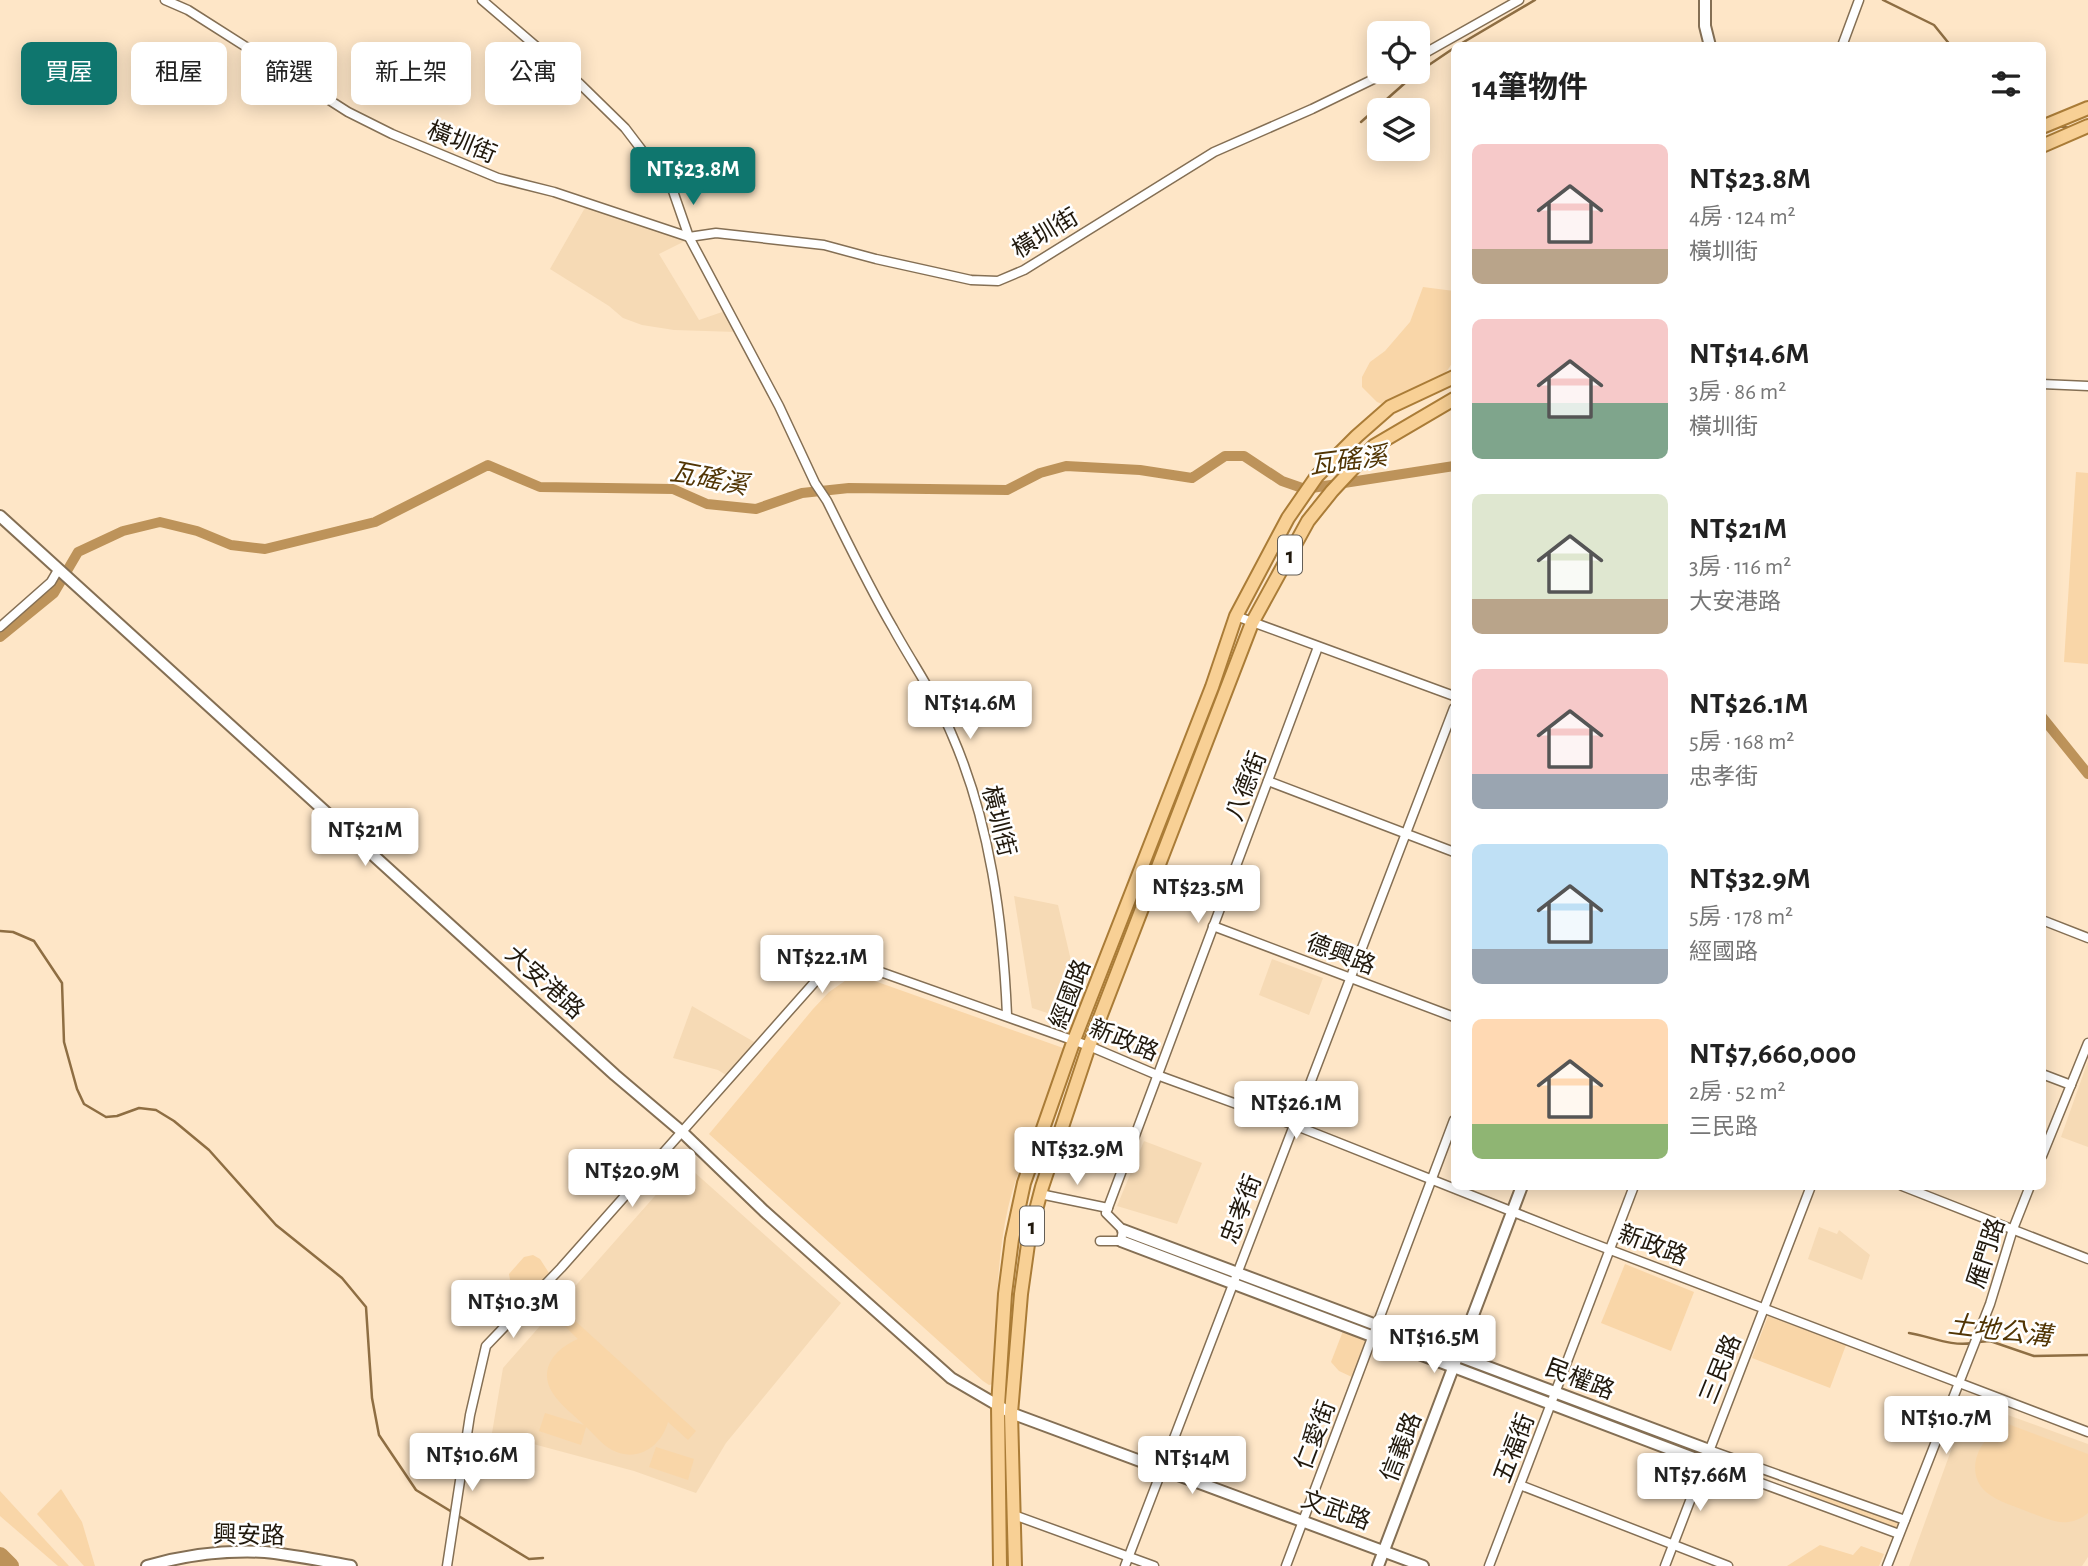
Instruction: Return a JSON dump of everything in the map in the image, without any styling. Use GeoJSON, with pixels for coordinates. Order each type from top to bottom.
{"type":"FeatureCollection","features":[{"type":"Feature","properties":{"kind":"main road"},"geometry":{"type":"LineString","coordinates":[[2046,125],[2088,108]]}},
{"type":"Feature","properties":{"kind":"main road"},"geometry":{"type":"LineString","coordinates":[[2046,144],[2088,126]]}},
{"type":"Feature","properties":{"kind":"main road","name":"經國路"},"geometry":{"type":"LineString","coordinates":[[1000,1566],[998,1406],[1005,1294],[1012,1239],[1024,1183],[1074,1040],[1212,687],[1236,616],[1302,495],[1356,436],[1390,407],[1451,378]]}},
{"type":"Feature","properties":{"kind":"main road","name":"經國路"},"geometry":{"type":"LineString","coordinates":[[1015,1566],[1011,1413],[1021,1294],[1029,1237],[1089,1046],[1252,623],[1308,521],[1374,446],[1451,401]]}},
{"type":"Feature","properties":{"kind":"street","name":"橫圳街"},"geometry":{"type":"LineString","coordinates":[[166,0],[188,10],[348,112],[392,134],[498,178],[554,192],[689,237],[716,233],[824,245],[876,260],[971,280],[999,281],[1024,270],[1214,152],[1367,82]]}},
{"type":"Feature","properties":{"kind":"street"},"geometry":{"type":"LineString","coordinates":[[482,0],[580,84],[632,136],[673,191],[689,237]]}},
{"type":"Feature","properties":{"kind":"street"},"geometry":{"type":"LineString","coordinates":[[1430,50],[1519,0]]}},
{"type":"Feature","properties":{"kind":"street"},"geometry":{"type":"LineString","coordinates":[[1705,0],[1705,26],[1709,42]]}},
{"type":"Feature","properties":{"kind":"street"},"geometry":{"type":"LineString","coordinates":[[1843,42],[1858,2]]}},
{"type":"Feature","properties":{"kind":"street","name":"橫圳街"},"geometry":{"type":"LineString","coordinates":[[689,237],[779,406],[815,483],[827,500],[889,621],[952,733],[975,794],[988,845],[1005,972],[1007,1015]]}},
{"type":"Feature","properties":{"kind":"street"},"geometry":{"type":"LineString","coordinates":[[2046,384],[2088,386]]}},
{"type":"Feature","properties":{"kind":"street"},"geometry":{"type":"LineString","coordinates":[[0,516],[58,570],[51,582],[0,626]]}},
{"type":"Feature","properties":{"kind":"street","name":"大安港路"},"geometry":{"type":"LineString","coordinates":[[58,570],[951,1378],[998,1406]]}},
{"type":"Feature","properties":{"kind":"street"},"geometry":{"type":"LineString","coordinates":[[1236,616],[1451,695]]}},
{"type":"Feature","properties":{"kind":"street","name":"八德街"},"geometry":{"type":"LineString","coordinates":[[1107,1210],[1318,647]]}},
{"type":"Feature","properties":{"kind":"street","name":"忠孝街"},"geometry":{"type":"LineString","coordinates":[[1125,1566],[1451,716]]}},
{"type":"Feature","properties":{"kind":"street"},"geometry":{"type":"LineString","coordinates":[[1268,781],[1451,851]]}},
{"type":"Feature","properties":{"kind":"street"},"geometry":{"type":"LineString","coordinates":[[2046,922],[2088,938]]}},
{"type":"Feature","properties":{"kind":"street","name":"德興路"},"geometry":{"type":"LineString","coordinates":[[1213,926],[1451,1016]]}},
{"type":"Feature","properties":{"kind":"street","name":"新政路"},"geometry":{"type":"LineString","coordinates":[[447,1566],[470,1415],[486,1346],[561,1268],[821,975],[838,963],[858,964],[1007,1015],[1451,1187]]}},
{"type":"Feature","properties":{"kind":"street"},"geometry":{"type":"LineString","coordinates":[[2046,1146],[2088,1043]]}},
{"type":"Feature","properties":{"kind":"street"},"geometry":{"type":"LineString","coordinates":[[2046,1076],[2071,1085]]}},
{"type":"Feature","properties":{"kind":"street","name":"仁愛街"},"geometry":{"type":"LineString","coordinates":[[1286,1566],[1451,1129]]}},
{"type":"Feature","properties":{"kind":"street","name":"新政路"},"geometry":{"type":"LineString","coordinates":[[1460,1190],[2088,1432]]}},
{"type":"Feature","properties":{"kind":"street","name":"信義路"},"geometry":{"type":"LineString","coordinates":[[1378,1566],[1521,1190]]}},
{"type":"Feature","properties":{"kind":"street","name":"五福街"},"geometry":{"type":"LineString","coordinates":[[1489,1566],[1632,1190]]}},
{"type":"Feature","properties":{"kind":"street","name":"三民路"},"geometry":{"type":"LineString","coordinates":[[1665,1566],[1809,1190]]}},
{"type":"Feature","properties":{"kind":"street"},"geometry":{"type":"LineString","coordinates":[[1913,1190],[2088,1259]]}},
{"type":"Feature","properties":{"kind":"street","name":"雁門路"},"geometry":{"type":"LineString","coordinates":[[1887,1566],[1990,1304],[2013,1228],[2028,1190]]}},
{"type":"Feature","properties":{"kind":"street"},"geometry":{"type":"LineString","coordinates":[[1041,1194],[1107,1210],[1122,1236],[1100,1241]]}},
{"type":"Feature","properties":{"kind":"street","name":"民權路"},"geometry":{"type":"LineString","coordinates":[[1122,1236],[1235,1278],[1377,1325],[1709,1450],[1905,1520]]}},
{"type":"Feature","properties":{"kind":"street","name":"民權路"},"geometry":{"type":"LineString","coordinates":[[1235,1278],[1373,1337],[1899,1534]]}},
{"type":"Feature","properties":{"kind":"street","name":"文武路"},"geometry":{"type":"LineString","coordinates":[[998,1406],[1423,1566]]}},
{"type":"Feature","properties":{"kind":"street"},"geometry":{"type":"LineString","coordinates":[[1799,1497],[1803,1484]]}},
{"type":"Feature","properties":{"kind":"street"},"geometry":{"type":"LineString","coordinates":[[1520,1485],[1728,1566]]}},
{"type":"Feature","properties":{"kind":"street"},"geometry":{"type":"LineString","coordinates":[[1014,1514],[1154,1566]]}},
{"type":"Feature","properties":{"kind":"street","name":"興安路"},"geometry":{"type":"LineString","coordinates":[[147,1566],[202,1555],[234,1552],[267,1552],[351,1566]]}},
{"type":"Feature","properties":{"kind":"shaded area"},"geometry":{"type":"Polygon","coordinates":[[[586,206],[687,240],[659,254],[699,320],[725,311],[737,332],[674,330],[642,325],[623,318],[609,306],[550,269],[586,206]]]}},
{"type":"Feature","properties":{"kind":"shaded area"},"geometry":{"type":"Polygon","coordinates":[[[1423,287],[1451,291],[1451,364],[1443,376],[1429,381],[1387,406],[1377,402],[1362,387],[1362,377],[1370,362],[1385,351],[1410,322],[1423,287]]]}},
{"type":"Feature","properties":{"kind":"shaded area"},"geometry":{"type":"Polygon","coordinates":[[[2076,472],[2088,473],[2088,664],[2064,662],[2076,472]]]}},
{"type":"Feature","properties":{"kind":"shaded area"},"geometry":{"type":"Polygon","coordinates":[[[1014,896],[1058,905],[1083,1012],[1078,1023],[1032,1008],[1014,896]]]}},
{"type":"Feature","properties":{"kind":"shaded area"},"geometry":{"type":"Polygon","coordinates":[[[1272,959],[1323,978],[1309,1015],[1259,995],[1272,959]]]}},
{"type":"Feature","properties":{"kind":"shaded area"},"geometry":{"type":"Polygon","coordinates":[[[855,974],[1066,1049],[1020,1168],[1008,1208],[999,1273],[994,1384],[989,1385],[983,1381],[709,1134],[813,1009],[829,992],[855,974]]]}},
{"type":"Feature","properties":{"kind":"shaded area"},"geometry":{"type":"Polygon","coordinates":[[[692,1006],[756,1043],[726,1075],[718,1070],[673,1058],[692,1006]]]}},
{"type":"Feature","properties":{"kind":"shaded area"},"geometry":{"type":"Polygon","coordinates":[[[2088,1061],[2088,1147],[2061,1137],[2088,1061]]]}},
{"type":"Feature","properties":{"kind":"shaded area"},"geometry":{"type":"Polygon","coordinates":[[[1144,1141],[1202,1163],[1177,1224],[1117,1206],[1144,1141]]]}},
{"type":"Feature","properties":{"kind":"shaded area"},"geometry":{"type":"Polygon","coordinates":[[[684,1163],[841,1303],[726,1443],[696,1493],[634,1471],[492,1433],[503,1368],[684,1163]]]}},
{"type":"Feature","properties":{"kind":"shaded area"},"geometry":{"type":"Polygon","coordinates":[[[1819,1227],[1837,1234],[1839,1230],[1870,1255],[1862,1280],[1808,1259],[1819,1227]]]}},
{"type":"Feature","properties":{"kind":"shaded area"},"geometry":{"type":"Polygon","coordinates":[[[533,1255],[540,1259],[549,1273],[522,1302],[511,1285],[509,1274],[524,1257],[533,1255]]]}},
{"type":"Feature","properties":{"kind":"shaded area"},"geometry":{"type":"Polygon","coordinates":[[[1625,1264],[1694,1292],[1671,1351],[1601,1323],[1625,1264]]]}},
{"type":"Feature","properties":{"kind":"shaded area"},"geometry":{"type":"Polygon","coordinates":[[[561,1308],[696,1431],[688,1440],[668,1422],[665,1431],[654,1445],[630,1455],[608,1448],[586,1427],[581,1445],[539,1431],[545,1413],[584,1425],[559,1401],[548,1383],[548,1367],[556,1353],[578,1339],[554,1316],[561,1308]]]}},
{"type":"Feature","properties":{"kind":"shaded area"},"geometry":{"type":"Polygon","coordinates":[[[1768,1316],[1846,1345],[1830,1388],[1752,1358],[1768,1316]]]}},
{"type":"Feature","properties":{"kind":"shaded area"},"geometry":{"type":"Polygon","coordinates":[[[1343,1331],[1369,1341],[1354,1378],[1339,1371],[1331,1362],[1343,1331]]]}},
{"type":"Feature","properties":{"kind":"shaded area"},"geometry":{"type":"Polygon","coordinates":[[[1969,1401],[2088,1444],[2088,1557],[2082,1566],[1909,1566],[1969,1401]]]}},
{"type":"Feature","properties":{"kind":"shaded area"},"geometry":{"type":"Polygon","coordinates":[[[1976,1412],[2088,1454],[2088,1513],[2074,1521],[2054,1521],[1996,1499],[1986,1492],[1976,1477],[1976,1460],[1983,1443],[1996,1431],[1972,1422],[1976,1412]]]}},
{"type":"Feature","properties":{"kind":"shaded area"},"geometry":{"type":"Polygon","coordinates":[[[656,1447],[694,1459],[688,1480],[649,1467],[656,1447]]]}},
{"type":"Feature","properties":{"kind":"shaded area"},"geometry":{"type":"Polygon","coordinates":[[[1812,1488],[1899,1521],[1896,1529],[1809,1497],[1812,1488]]]}},
{"type":"Feature","properties":{"kind":"shaded area"},"geometry":{"type":"Polygon","coordinates":[[[61,1489],[82,1522],[95,1566],[84,1566],[37,1514],[61,1489]]]}},
{"type":"Feature","properties":{"kind":"shaded area"},"geometry":{"type":"Polygon","coordinates":[[[0,1491],[69,1566],[58,1566],[0,1516],[0,1491]]]}},
{"type":"Feature","properties":{"kind":"shaded area"},"geometry":{"type":"Polygon","coordinates":[[[1820,1545],[1853,1555],[1861,1546],[1884,1554],[1879,1566],[1787,1566],[1820,1545]]]}},
{"type":"Feature","properties":{"kind":"waterway"},"geometry":{"type":"LineString","coordinates":[[1464,42],[1535,0]]}},
{"type":"Feature","properties":{"kind":"waterway"},"geometry":{"type":"LineString","coordinates":[[1883,0],[1934,25],[1948,42]]}},
{"type":"Feature","properties":{"kind":"waterway"},"geometry":{"type":"LineString","coordinates":[[1361,122],[1414,75],[1451,50]]}},
{"type":"Feature","properties":{"kind":"waterway"},"geometry":{"type":"LineString","coordinates":[[2057,126],[2071,128]]}},
{"type":"Feature","properties":{"kind":"waterway","name":"瓦磘溪"},"geometry":{"type":"LineString","coordinates":[[0,637],[54,593],[78,552],[123,531],[160,522],[197,531],[231,545],[265,549],[375,522],[488,465],[540,487],[673,489],[707,504],[756,509],[802,493],[849,488],[1007,490],[1040,473],[1066,466],[1140,470],[1192,478],[1225,456],[1244,456],[1282,481],[1305,489],[1451,466]]}},
{"type":"Feature","properties":{"kind":"waterway","name":"瓦磘溪"},"geometry":{"type":"LineString","coordinates":[[2046,722],[2088,774]]}},
{"type":"Feature","properties":{"kind":"waterway"},"geometry":{"type":"LineString","coordinates":[[0,931],[13,932],[34,941],[62,983],[64,1042],[84,1104],[106,1117],[139,1108],[156,1110],[174,1121],[209,1150],[276,1225],[342,1278],[366,1307],[372,1398],[379,1435],[416,1490],[529,1559],[543,1558]]}},
{"type":"Feature","properties":{"kind":"waterway","name":"土地公溝"},"geometry":{"type":"LineString","coordinates":[[1909,1333],[1949,1342],[1972,1343]]}},
{"type":"Feature","properties":{"kind":"waterway","name":"土地公溝"},"geometry":{"type":"LineString","coordinates":[[1978,1342],[1990,1341],[2034,1356],[2088,1355]]}},
{"type":"Feature","properties":{"kind":"waterway"},"geometry":{"type":"LineString","coordinates":[[0,1556],[10,1566]]}}]}
